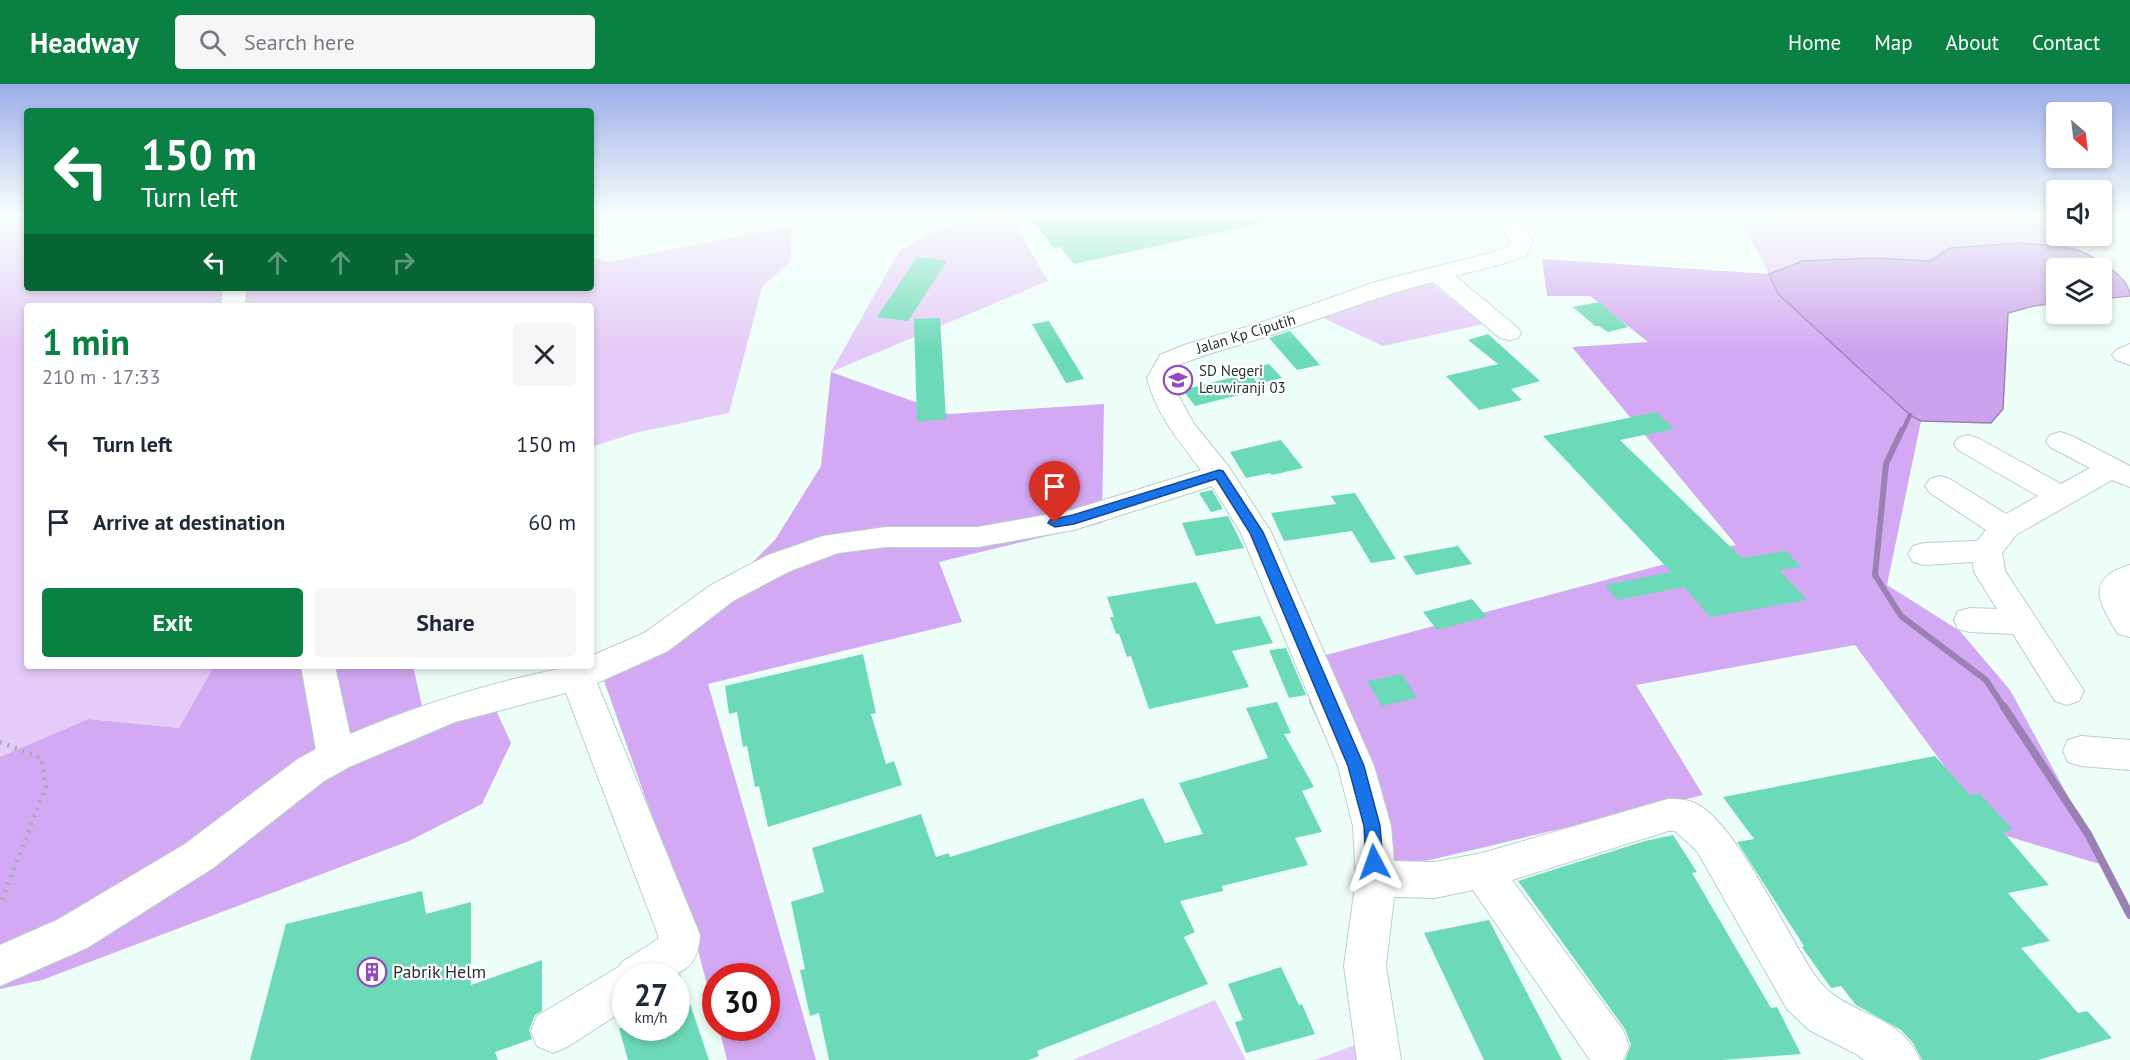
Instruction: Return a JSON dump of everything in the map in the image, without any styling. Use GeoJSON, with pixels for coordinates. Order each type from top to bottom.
{"type":"FeatureCollection","features":[{"type":"Feature","properties":{"kind":"street","name":"Jalan Kp Ciputih"},"geometry":{"type":"LineString","coordinates":[[1379,1060],[1365,966],[1376,879],[1372,826],[1356,766],[1256,532],[1219,474],[1182,427],[1164,393],[1160,378],[1169,360],[1193,350],[1269,328],[1383,287],[1493,260]]}},
{"type":"Feature","properties":{"kind":"street"},"geometry":{"type":"LineString","coordinates":[[1438,274],[1509,333]]}},
{"type":"Feature","properties":{"kind":"street"},"geometry":{"type":"LineString","coordinates":[[2130,352],[2125,355],[2130,357]]}},
{"type":"Feature","properties":{"kind":"street"},"geometry":{"type":"LineString","coordinates":[[2060,441],[2121,473]]}},
{"type":"Feature","properties":{"kind":"street"},"geometry":{"type":"LineString","coordinates":[[1968,444],[2060,496]]}},
{"type":"Feature","properties":{"kind":"street"},"geometry":{"type":"LineString","coordinates":[[1924,554],[1995,539],[2060,496],[2121,473]]}},
{"type":"Feature","properties":{"kind":"street"},"geometry":{"type":"LineString","coordinates":[[0,966],[72,934],[199,856],[311,770],[336,756],[412,723],[451,710],[577,677],[656,642],[722,593],[770,568],[834,543],[886,537],[989,535],[1074,520],[1219,474]]}},
{"type":"Feature","properties":{"kind":"street"},"geometry":{"type":"LineString","coordinates":[[1940,486],[1995,539]]}},
{"type":"Feature","properties":{"kind":"street"},"geometry":{"type":"LineString","coordinates":[[1995,539],[1990,572],[2067,691]]}},
{"type":"Feature","properties":{"kind":"street"},"geometry":{"type":"LineString","coordinates":[[2130,576],[2115,586],[2116,603],[2130,625]]}},
{"type":"Feature","properties":{"kind":"street"},"geometry":{"type":"LineString","coordinates":[[1970,620],[2022,622]]}},
{"type":"Feature","properties":{"kind":"street"},"geometry":{"type":"LineString","coordinates":[[319,669],[336,756]]}},
{"type":"Feature","properties":{"kind":"street"},"geometry":{"type":"LineString","coordinates":[[577,677],[679,935],[678,950],[658,963]]}},
{"type":"Feature","properties":{"kind":"street"},"geometry":{"type":"LineString","coordinates":[[2081,751],[2130,755]]}},
{"type":"Feature","properties":{"kind":"street"},"geometry":{"type":"LineString","coordinates":[[1376,879],[1435,880],[1482,871],[1668,815],[1683,815],[1711,839],[1802,994],[1824,1014],[1872,1038],[1898,1060]]}},
{"type":"Feature","properties":{"kind":"street"},"geometry":{"type":"LineString","coordinates":[[1482,871],[1607,1047]]}},
{"type":"Feature","properties":{"kind":"street"},"geometry":{"type":"LineString","coordinates":[[553,1031],[612,993]]}},
{"type":"Feature","properties":{"kind":"path"},"geometry":{"type":"LineString","coordinates":[[0,742],[41,758],[46,786],[0,905]]}},
{"type":"Feature","properties":{"kind":"shaded area"},"geometry":{"type":"Polygon","coordinates":[[[0,260],[24,260],[24,291],[594,291],[594,260],[609,262],[621,260],[791,260],[762,287],[729,413],[635,433],[594,446],[594,303],[24,303],[24,669],[212,669],[179,728],[88,719],[0,757],[0,260]]]}},
{"type":"Feature","properties":{"kind":"shaded area"},"geometry":{"type":"Polygon","coordinates":[[[895,260],[1036,260],[1048,281],[831,372],[895,260]]]}},
{"type":"Feature","properties":{"kind":"shaded area"},"geometry":{"type":"Polygon","coordinates":[[[1542,260],[1769,274],[1778,295],[1910,415],[1921,421],[1887,585],[1960,631],[2010,690],[2106,866],[1993,832],[1855,645],[1636,685],[1703,795],[1388,870],[1309,702],[1311,659],[1736,545],[1572,347],[1648,342],[1590,296],[1547,296],[1542,260]]]}},
{"type":"Feature","properties":{"kind":"shaded area"},"geometry":{"type":"Polygon","coordinates":[[[1761,260],[1836,260],[1803,261],[1769,274],[1761,260]]]}},
{"type":"Feature","properties":{"kind":"shaded area"},"geometry":{"type":"Polygon","coordinates":[[[2046,260],[2046,304],[2008,313],[2003,409],[1991,423],[1921,421],[1910,415],[1778,294],[1769,274],[1803,261],[2046,260]]]}},
{"type":"Feature","properties":{"kind":"shaded area"},"geometry":{"type":"Polygon","coordinates":[[[2112,270],[2125,282],[2130,296],[2112,298],[2112,270]]]}},
{"type":"Feature","properties":{"kind":"shaded area"},"geometry":{"type":"Polygon","coordinates":[[[1431,283],[1483,324],[1383,346],[1319,316],[1431,283]]]}},
{"type":"Feature","properties":{"kind":"shaded area"},"geometry":{"type":"Polygon","coordinates":[[[831,372],[949,414],[1104,404],[1102,523],[939,562],[962,622],[708,684],[816,1060],[727,1060],[722,1041],[780,1041],[780,963],[702,963],[702,965],[694,935],[603,678],[678,636],[775,540],[821,466],[831,372]]]}},
{"type":"Feature","properties":{"kind":"shaded area"},"geometry":{"type":"Polygon","coordinates":[[[212,669],[414,669],[425,719],[491,699],[511,743],[482,804],[409,841],[42,980],[0,989],[0,757],[88,719],[179,728],[212,669]]]}},
{"type":"Feature","properties":{"kind":"shaded area"},"geometry":{"type":"Polygon","coordinates":[[[1215,1000],[1246,1060],[1073,1060],[1215,1000]]]}},
{"type":"Feature","properties":{"kind":"shaded area"},"geometry":{"type":"Polygon","coordinates":[[[1360,1043],[1365,1060],[1315,1060],[1360,1043]]]}},
{"type":"Feature","properties":{"kind":"building"},"geometry":{"type":"Polygon","coordinates":[[[915,260],[947,261],[908,321],[877,317],[915,260]]]}},
{"type":"Feature","properties":{"kind":"building"},"geometry":{"type":"Polygon","coordinates":[[[1070,260],[1094,260],[1074,264],[1070,260]]]}},
{"type":"Feature","properties":{"kind":"building"},"geometry":{"type":"Polygon","coordinates":[[[1599,302],[1628,327],[1608,332],[1595,326],[1573,307],[1599,302]]]}},
{"type":"Feature","properties":{"kind":"building"},"geometry":{"type":"Polygon","coordinates":[[[940,318],[946,419],[917,422],[914,319],[940,318]]]}},
{"type":"Feature","properties":{"kind":"building"},"geometry":{"type":"Polygon","coordinates":[[[1049,321],[1084,379],[1066,383],[1032,324],[1049,321]]]}},
{"type":"Feature","properties":{"kind":"building"},"geometry":{"type":"Polygon","coordinates":[[[1290,331],[1320,365],[1297,370],[1269,338],[1290,331]]]}},
{"type":"Feature","properties":{"kind":"building"},"geometry":{"type":"Polygon","coordinates":[[[1488,334],[1540,381],[1511,389],[1522,400],[1479,410],[1446,376],[1498,364],[1468,340],[1488,334]]]}},
{"type":"Feature","properties":{"kind":"building"},"geometry":{"type":"Polygon","coordinates":[[[1269,364],[1282,378],[1262,383],[1249,368],[1269,364]]]}},
{"type":"Feature","properties":{"kind":"building"},"geometry":{"type":"Polygon","coordinates":[[[1249,373],[1263,389],[1195,406],[1183,390],[1249,373]]]}},
{"type":"Feature","properties":{"kind":"building"},"geometry":{"type":"Polygon","coordinates":[[[1656,412],[1674,429],[1620,440],[1742,558],[1786,551],[1801,567],[1779,570],[1807,600],[1710,617],[1684,587],[1617,600],[1605,585],[1671,572],[1543,436],[1656,412]]]}},
{"type":"Feature","properties":{"kind":"building"},"geometry":{"type":"Polygon","coordinates":[[[1281,440],[1303,468],[1246,478],[1230,452],[1281,440]]]}},
{"type":"Feature","properties":{"kind":"building"},"geometry":{"type":"Polygon","coordinates":[[[1212,490],[1223,509],[1211,512],[1199,493],[1212,490]]]}},
{"type":"Feature","properties":{"kind":"building"},"geometry":{"type":"Polygon","coordinates":[[[1355,493],[1396,559],[1371,563],[1352,531],[1284,541],[1271,513],[1336,504],[1331,496],[1355,493]]]}},
{"type":"Feature","properties":{"kind":"building"},"geometry":{"type":"Polygon","coordinates":[[[1228,516],[1244,548],[1196,556],[1182,523],[1228,516]]]}},
{"type":"Feature","properties":{"kind":"building"},"geometry":{"type":"Polygon","coordinates":[[[1458,546],[1472,564],[1416,575],[1403,556],[1458,546]]]}},
{"type":"Feature","properties":{"kind":"building"},"geometry":{"type":"Polygon","coordinates":[[[1196,582],[1216,624],[1260,616],[1273,643],[1232,651],[1249,687],[1149,709],[1131,656],[1127,657],[1119,634],[1116,634],[1110,617],[1114,617],[1107,597],[1196,582]]]}},
{"type":"Feature","properties":{"kind":"building"},"geometry":{"type":"Polygon","coordinates":[[[1472,599],[1487,617],[1437,630],[1423,612],[1472,599]]]}},
{"type":"Feature","properties":{"kind":"building"},"geometry":{"type":"Polygon","coordinates":[[[1286,648],[1306,695],[1289,698],[1269,650],[1286,648]]]}},
{"type":"Feature","properties":{"kind":"building"},"geometry":{"type":"Polygon","coordinates":[[[863,654],[876,713],[871,714],[886,764],[894,761],[902,785],[768,827],[759,786],[755,787],[747,746],[743,747],[737,712],[729,714],[725,686],[863,654]]]}},
{"type":"Feature","properties":{"kind":"building"},"geometry":{"type":"Polygon","coordinates":[[[1402,674],[1417,698],[1382,706],[1367,681],[1402,674]]]}},
{"type":"Feature","properties":{"kind":"building"},"geometry":{"type":"Polygon","coordinates":[[[1277,702],[1291,733],[1284,734],[1314,787],[1302,791],[1322,832],[1295,838],[1308,865],[1222,886],[1223,891],[1180,901],[1195,932],[1184,937],[1208,984],[1037,1051],[1039,1056],[1029,1060],[829,1060],[819,1013],[810,1016],[800,970],[805,969],[791,902],[824,892],[812,848],[921,814],[936,857],[949,853],[950,857],[1143,798],[1165,843],[1203,834],[1179,783],[1268,758],[1246,708],[1277,702]]]}},
{"type":"Feature","properties":{"kind":"building"},"geometry":{"type":"Polygon","coordinates":[[[1935,756],[1970,795],[1979,793],[2013,830],[2003,832],[2049,885],[2008,893],[2050,941],[2021,948],[2078,1013],[2087,1011],[2112,1038],[2038,1060],[1922,1060],[1913,1043],[1901,1030],[1856,1005],[1841,986],[1831,988],[1802,947],[1804,946],[1737,842],[1754,839],[1723,797],[1935,756]]]}},
{"type":"Feature","properties":{"kind":"building"},"geometry":{"type":"Polygon","coordinates":[[[1673,835],[1697,872],[1692,873],[1771,1008],[1777,1007],[1801,1054],[1723,1060],[1625,1060],[1631,1045],[1625,1029],[1518,881],[1645,841],[1673,835]]]}},
{"type":"Feature","properties":{"kind":"building","name":"Pabrik Helm"},"geometry":{"type":"Polygon","coordinates":[[[422,891],[426,914],[471,902],[471,985],[542,960],[542,1011],[535,1015],[529,1030],[532,1039],[495,1052],[498,1060],[250,1060],[286,924],[422,891]]]}},
{"type":"Feature","properties":{"kind":"building"},"geometry":{"type":"Polygon","coordinates":[[[1489,920],[1562,1060],[1484,1060],[1424,933],[1489,920]]]}},
{"type":"Feature","properties":{"kind":"building"},"geometry":{"type":"Polygon","coordinates":[[[1281,967],[1299,1005],[1302,1004],[1315,1034],[1246,1053],[1235,1022],[1243,1020],[1228,984],[1281,967]]]}},
{"type":"Feature","properties":{"kind":"building"},"geometry":{"type":"Polygon","coordinates":[[[690,1004],[709,1060],[628,1060],[623,1041],[690,1041],[690,1004]]]}},
{"type":"Feature","properties":{"kind":"waterway"},"geometry":{"type":"LineString","coordinates":[[1902,432],[1910,415]]}},
{"type":"Feature","properties":{"kind":"waterway"},"geometry":{"type":"LineString","coordinates":[[1902,430],[1886,464],[1875,575],[1901,616],[1986,680],[2005,709]]}},
{"type":"Feature","properties":{"kind":"waterway"},"geometry":{"type":"LineString","coordinates":[[2004,707],[2088,834],[2130,915]]}},
{"type":"Feature","properties":{"kind":"place","name":"SD Negeri Leuwiranji 03"},"geometry":{"type":"Point","coordinates":[1178,380]}},
{"type":"Feature","properties":{"kind":"place","name":"Pabrik Helm"},"geometry":{"type":"Point","coordinates":[372,972]}},
{"type":"Feature","properties":{"kind":"route"},"geometry":{"type":"LineString","coordinates":[[1055,523],[1074,520],[1219,474],[1256,532],[1356,766],[1372,826],[1374,862]]}}]}
